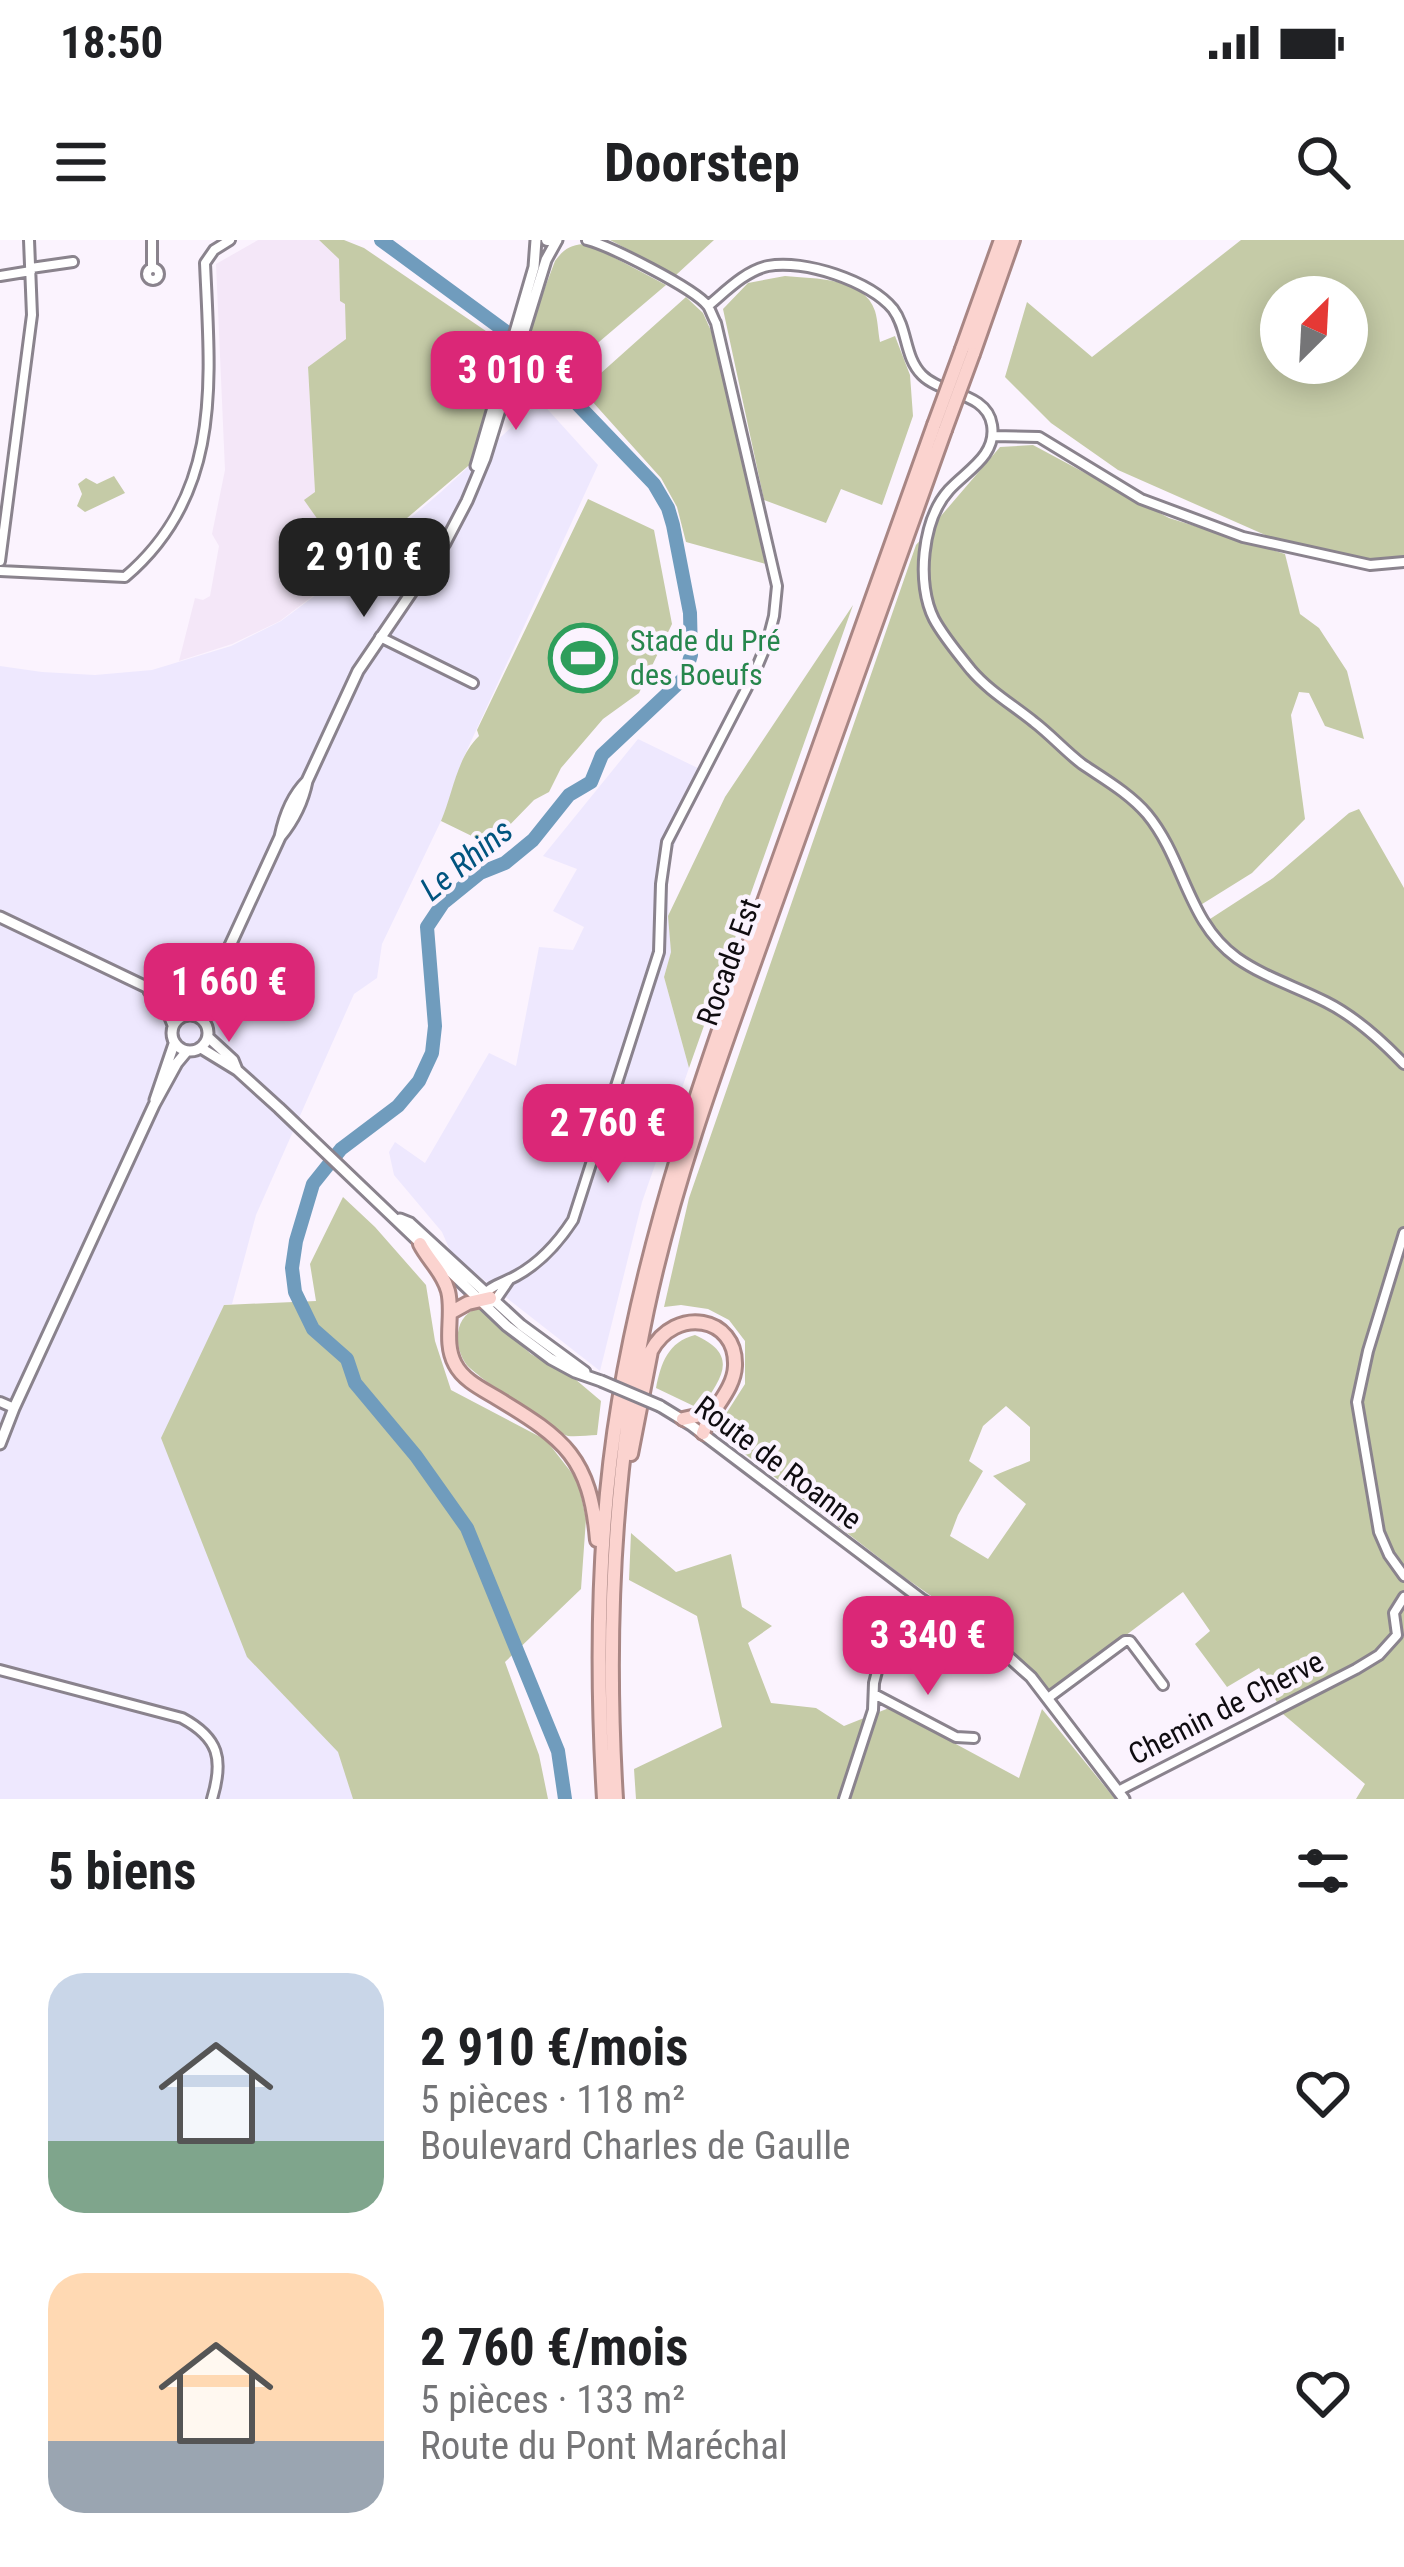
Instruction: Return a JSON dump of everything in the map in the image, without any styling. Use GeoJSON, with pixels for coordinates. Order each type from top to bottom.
{"type":"FeatureCollection","features":[{"type":"Feature","properties":{"kind":"highway","name":"Rocade Est"},"geometry":{"type":"LineString","coordinates":[[616,1799],[610,1655],[620,1482],[646,1311],[687,1157],[967,351],[1001,240]]}},
{"type":"Feature","properties":{"kind":"highway","name":"Rocade Est"},"geometry":{"type":"LineString","coordinates":[[967,351],[1013,240]]}},
{"type":"Feature","properties":{"kind":"highway","name":"Rocade Est"},"geometry":{"type":"LineString","coordinates":[[604,1799],[598,1655],[602,1552],[618,1402],[650,1247],[700,1079],[940,428]]}},
{"type":"Feature","properties":{"kind":"highway"},"geometry":{"type":"LineString","coordinates":[[420,1244],[446,1285],[450,1350],[460,1371],[556,1438],[577,1461],[590,1490],[602,1552]]}},
{"type":"Feature","properties":{"kind":"highway"},"geometry":{"type":"LineString","coordinates":[[450,1313],[486,1299]]}},
{"type":"Feature","properties":{"kind":"highway"},"geometry":{"type":"LineString","coordinates":[[620,1482],[629,1465],[648,1360],[657,1340],[671,1326],[690,1321],[709,1325],[725,1337],[732,1346],[735,1366],[734,1377],[703,1433]]}},
{"type":"Feature","properties":{"kind":"highway"},"geometry":{"type":"LineString","coordinates":[[683,1419],[711,1412]]}},
{"type":"Feature","properties":{"kind":"street"},"geometry":{"type":"LineString","coordinates":[[0,561],[32,315],[28,240]]}},
{"type":"Feature","properties":{"kind":"street"},"geometry":{"type":"LineString","coordinates":[[152,240],[152,268]]}},
{"type":"Feature","properties":{"kind":"street"},"geometry":{"type":"LineString","coordinates":[[0,571],[125,577],[165,536],[190,490],[206,435],[206,262],[230,240]]}},
{"type":"Feature","properties":{"kind":"street"},"geometry":{"type":"LineString","coordinates":[[237,1070],[208,1037],[204,1009],[358,671],[458,522],[480,472],[524,315],[536,240]]}},
{"type":"Feature","properties":{"kind":"street"},"geometry":{"type":"LineString","coordinates":[[524,315],[553,240]]}},
{"type":"Feature","properties":{"kind":"street"},"geometry":{"type":"LineString","coordinates":[[486,1299],[545,1256],[573,1220],[659,952],[667,842],[754,674],[774,616],[777,586],[716,323],[708,306],[594,241]]}},
{"type":"Feature","properties":{"kind":"street"},"geometry":{"type":"LineString","coordinates":[[0,277],[73,262]]}},
{"type":"Feature","properties":{"kind":"street"},"geometry":{"type":"LineString","coordinates":[[708,306],[744,277],[769,266],[800,266],[837,274],[892,308],[920,374],[937,386],[972,398],[986,410],[992,436],[983,458],[941,500],[926,535],[923,576],[932,617],[972,672],[998,696],[1146,813],[1178,864],[1209,933],[1235,957],[1347,1013],[1404,1064]]}},
{"type":"Feature","properties":{"kind":"street"},"geometry":{"type":"LineString","coordinates":[[992,436],[1039,437],[1141,499],[1243,536],[1370,565],[1404,562]]}},
{"type":"Feature","properties":{"kind":"street"},"geometry":{"type":"LineString","coordinates":[[380,637],[473,683]]}},
{"type":"Feature","properties":{"kind":"street"},"geometry":{"type":"LineString","coordinates":[[0,917],[161,994],[187,1015],[203,1020]]}},
{"type":"Feature","properties":{"kind":"street"},"geometry":{"type":"LineString","coordinates":[[173,1024],[198,1003],[227,952]]}},
{"type":"Feature","properties":{"kind":"street"},"geometry":{"type":"LineString","coordinates":[[146,987],[173,1024],[174,1044],[154,1105]]}},
{"type":"Feature","properties":{"kind":"street"},"geometry":{"type":"LineString","coordinates":[[0,1444],[154,1105],[177,1064],[187,1052],[201,1048],[208,1037]]}},
{"type":"Feature","properties":{"kind":"street"},"geometry":{"type":"LineString","coordinates":[[174,1044],[187,1052]]}},
{"type":"Feature","properties":{"kind":"street"},"geometry":{"type":"LineString","coordinates":[[201,1048],[237,1070],[396,1216],[420,1244],[486,1299]]}},
{"type":"Feature","properties":{"kind":"street"},"geometry":{"type":"LineString","coordinates":[[396,1216],[410,1223],[486,1299]]}},
{"type":"Feature","properties":{"kind":"street"},"geometry":{"type":"LineString","coordinates":[[1404,1233],[1368,1351],[1358,1402],[1379,1532],[1404,1576]]}},
{"type":"Feature","properties":{"kind":"street","name":"Route de Roanne"},"geometry":{"type":"LineString","coordinates":[[486,1299],[589,1376],[683,1419],[918,1597],[1003,1652],[1031,1677],[1121,1795]]}},
{"type":"Feature","properties":{"kind":"street"},"geometry":{"type":"LineString","coordinates":[[0,1402],[14,1408]]}},
{"type":"Feature","properties":{"kind":"street"},"geometry":{"type":"LineString","coordinates":[[844,1799],[873,1710],[882,1652],[918,1597]]}},
{"type":"Feature","properties":{"kind":"street","name":"Chemin de Cherve"},"geometry":{"type":"LineString","coordinates":[[1121,1795],[1356,1670],[1392,1643],[1397,1635],[1394,1613],[1404,1597]]}},
{"type":"Feature","properties":{"kind":"street"},"geometry":{"type":"LineString","coordinates":[[1048,1698],[1125,1641],[1136,1646],[1163,1685]]}},
{"type":"Feature","properties":{"kind":"street"},"geometry":{"type":"LineString","coordinates":[[0,1670],[197,1726],[218,1754],[219,1776],[212,1799]]}},
{"type":"Feature","properties":{"kind":"street"},"geometry":{"type":"LineString","coordinates":[[874,1694],[956,1737],[974,1738]]}},
{"type":"Feature","properties":{"kind":"shaded area"},"geometry":{"type":"Polygon","coordinates":[[[258,240],[319,240],[339,259],[347,339],[308,368],[315,492],[335,545],[323,554],[339,576],[280,621],[232,644],[179,661],[195,598],[210,596],[219,546],[212,534],[225,470],[216,264],[258,240]]]}},
{"type":"Feature","properties":{"kind":"shaded area"},"geometry":{"type":"Polygon","coordinates":[[[540,401],[598,465],[382,944],[377,978],[354,994],[256,1215],[232,1304],[224,1305],[247,1657],[339,1752],[353,1799],[0,1799],[0,666],[95,675],[152,670],[231,646],[281,621],[348,571],[540,401]]]}},
{"type":"Feature","properties":{"kind":"shaded area"},"geometry":{"type":"Polygon","coordinates":[[[638,739],[708,773],[666,867],[671,952],[664,977],[689,1068],[642,1202],[600,1371],[452,1255],[442,1232],[394,1175],[389,1152],[395,1142],[425,1163],[489,1053],[516,1066],[539,947],[573,950],[584,927],[553,911],[577,869],[543,856],[638,739]]]}},
{"type":"Feature","properties":{"kind":"green space"},"geometry":{"type":"Polygon","coordinates":[[[319,240],[344,240],[364,248],[505,344],[474,461],[339,576],[323,554],[335,544],[304,500],[315,492],[308,367],[346,339],[339,259],[319,240]]]}},
{"type":"Feature","properties":{"kind":"green space"},"geometry":{"type":"Polygon","coordinates":[[[610,240],[714,240],[676,275],[610,240]]]}},
{"type":"Feature","properties":{"kind":"green space"},"geometry":{"type":"Polygon","coordinates":[[[1241,240],[1404,240],[1404,558],[1368,561],[1272,538],[1118,470],[1051,423],[1005,377],[1027,302],[1092,357],[1241,240]]]}},
{"type":"Feature","properties":{"kind":"green space"},"geometry":{"type":"Polygon","coordinates":[[[583,244],[666,285],[566,370],[529,330],[555,261],[567,249],[583,244]]]}},
{"type":"Feature","properties":{"kind":"green space"},"geometry":{"type":"Polygon","coordinates":[[[785,276],[824,279],[861,292],[875,311],[880,342],[895,336],[910,375],[913,416],[882,505],[841,489],[826,523],[764,500],[723,309],[748,283],[785,276]]]}},
{"type":"Feature","properties":{"kind":"green space"},"geometry":{"type":"Polygon","coordinates":[[[686,297],[703,313],[712,333],[766,564],[686,542],[677,507],[661,478],[582,390],[686,297]]]}},
{"type":"Feature","properties":{"kind":"green space"},"geometry":{"type":"Polygon","coordinates":[[[1033,445],[1169,518],[1285,554],[1300,614],[1319,628],[1347,671],[1364,739],[1325,726],[1309,693],[1299,692],[1291,715],[1305,819],[1252,873],[1199,906],[1210,919],[1273,878],[1359,809],[1404,888],[1404,1799],[1356,1799],[1365,1784],[1283,1714],[1259,1668],[1227,1687],[1195,1644],[1210,1631],[1183,1592],[1051,1692],[1006,1648],[904,1577],[715,1431],[745,1384],[745,1341],[729,1320],[708,1309],[664,1307],[689,1198],[916,545],[1000,447],[1033,445]],[[1006,1406],[983,1426],[969,1461],[983,1471],[950,1536],[988,1559],[1026,1504],[993,1476],[1030,1461],[1030,1427],[1006,1406]]]}},
{"type":"Feature","properties":{"kind":"green space"},"geometry":{"type":"Polygon","coordinates":[[[114,476],[125,493],[85,512],[77,506],[82,494],[78,484],[86,478],[97,484],[114,476]]]}},
{"type":"Feature","properties":{"kind":"green space","name":"Stade du Pré des Boeufs"},"geometry":{"type":"Polygon","coordinates":[[[588,499],[654,530],[672,624],[639,693],[603,719],[561,768],[549,792],[534,800],[503,832],[489,841],[480,840],[441,821],[460,765],[479,736],[477,730],[588,499]]]}},
{"type":"Feature","properties":{"kind":"green space"},"geometry":{"type":"Polygon","coordinates":[[[853,605],[689,1068],[664,977],[671,952],[668,916],[725,797],[853,605]]]}},
{"type":"Feature","properties":{"kind":"green space"},"geometry":{"type":"Polygon","coordinates":[[[343,1197],[426,1285],[435,1341],[451,1390],[546,1440],[578,1481],[586,1519],[581,1589],[505,1662],[539,1755],[548,1799],[353,1799],[338,1752],[247,1657],[161,1438],[224,1305],[316,1301],[310,1264],[343,1197]]]}},
{"type":"Feature","properties":{"kind":"green space"},"geometry":{"type":"Polygon","coordinates":[[[478,1308],[531,1354],[575,1379],[601,1401],[597,1435],[561,1433],[466,1364],[458,1332],[464,1317],[478,1308]]]}},
{"type":"Feature","properties":{"kind":"green space"},"geometry":{"type":"Polygon","coordinates":[[[695,1335],[718,1351],[723,1368],[700,1409],[656,1388],[667,1355],[695,1335]]]}},
{"type":"Feature","properties":{"kind":"green space"},"geometry":{"type":"Polygon","coordinates":[[[631,1533],[676,1572],[731,1554],[742,1607],[772,1626],[748,1643],[771,1703],[816,1708],[844,1726],[889,1708],[1019,1778],[1042,1709],[1115,1799],[636,1799],[634,1769],[722,1727],[697,1616],[629,1580],[631,1533]]]}},
{"type":"Feature","properties":{"kind":"waterway","name":"Le Rhins"},"geometry":{"type":"LineString","coordinates":[[381,240],[513,337],[654,484],[673,525],[690,613],[691,655],[684,678],[602,755],[591,782],[569,795],[533,840],[443,903],[427,927],[435,1026],[432,1053],[419,1081],[398,1106],[341,1149],[313,1184],[292,1268],[295,1292],[313,1329],[347,1359],[355,1383],[416,1456],[467,1528],[558,1751],[565,1799]]}},
{"type":"Feature","properties":{"kind":"place","name":"Stade du Pré des Boeufs"},"geometry":{"type":"Point","coordinates":[583,658]}}]}
